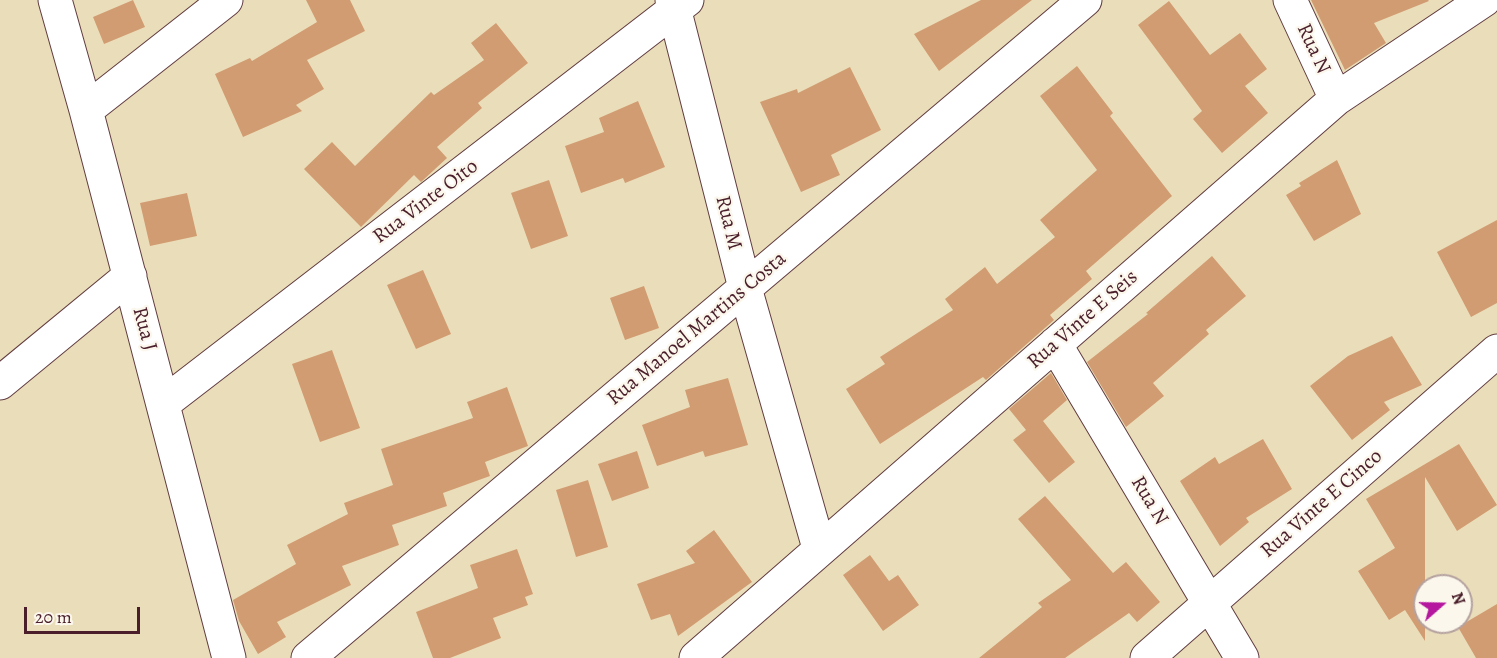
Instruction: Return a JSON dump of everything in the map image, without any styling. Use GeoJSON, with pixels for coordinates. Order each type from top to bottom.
{"type":"FeatureCollection","features":[{"type":"Feature","properties":{"kind":"street","name":"Rua J"},"geometry":{"type":"LineString","coordinates":[[55,0],[230,658]]}},
{"type":"Feature","properties":{"kind":"street"},"geometry":{"type":"LineString","coordinates":[[86,110],[226,0]]}},
{"type":"Feature","properties":{"kind":"street","name":"Rua Manoel Martins Costa"},"geometry":{"type":"LineString","coordinates":[[309,658],[1085,0]]}},
{"type":"Feature","properties":{"kind":"street","name":"Rua N"},"geometry":{"type":"LineString","coordinates":[[1290,0],[1336,99]]}},
{"type":"Feature","properties":{"kind":"street","name":"Rua Vinte E Seis"},"geometry":{"type":"LineString","coordinates":[[696,658],[819,548],[1336,99],[1484,0]]}},
{"type":"Feature","properties":{"kind":"street","name":"Rua M"},"geometry":{"type":"LineString","coordinates":[[678,4],[745,288],[819,548]]}},
{"type":"Feature","properties":{"kind":"street","name":"Rua Vinte Oito"},"geometry":{"type":"LineString","coordinates":[[164,403],[678,4]]}},
{"type":"Feature","properties":{"kind":"street"},"geometry":{"type":"LineString","coordinates":[[0,382],[129,276]]}},
{"type":"Feature","properties":{"kind":"street","name":"Rua N"},"geometry":{"type":"LineString","coordinates":[[1055,345],[1242,658]]}},
{"type":"Feature","properties":{"kind":"street","name":"Rua Vinte E Cinco"},"geometry":{"type":"LineString","coordinates":[[1148,658],[1497,351]]}},
{"type":"Feature","properties":{"kind":"building"},"geometry":{"type":"Polygon","coordinates":[[[133,0],[145,27],[104,44],[93,17],[133,0]]]}},
{"type":"Feature","properties":{"kind":"building"},"geometry":{"type":"Polygon","coordinates":[[[306,0],[350,0],[365,31],[307,60],[324,89],[296,105],[302,111],[243,137],[215,74],[250,58],[252,61],[317,22],[306,0]]]}},
{"type":"Feature","properties":{"kind":"building"},"geometry":{"type":"Polygon","coordinates":[[[981,0],[1032,0],[939,71],[914,34],[981,0]]]}},
{"type":"Feature","properties":{"kind":"building"},"geometry":{"type":"Polygon","coordinates":[[[1311,0],[1429,1],[1374,23],[1386,43],[1345,70],[1311,0]]]}},
{"type":"Feature","properties":{"kind":"building"},"geometry":{"type":"Polygon","coordinates":[[[1169,1],[1210,55],[1240,33],[1267,69],[1245,86],[1268,113],[1222,153],[1193,119],[1202,111],[1138,25],[1169,1]]]}},
{"type":"Feature","properties":{"kind":"building"},"geometry":{"type":"Polygon","coordinates":[[[496,23],[528,63],[478,103],[482,108],[437,147],[447,158],[421,182],[414,175],[361,227],[304,169],[332,142],[355,166],[431,92],[434,95],[484,60],[471,43],[496,23]]]}},
{"type":"Feature","properties":{"kind":"building"},"geometry":{"type":"Polygon","coordinates":[[[1077,66],[1113,113],[1110,116],[1172,196],[1086,271],[1092,279],[1050,315],[1054,320],[986,380],[983,377],[880,444],[846,389],[885,364],[880,357],[953,310],[945,299],[985,267],[997,284],[1055,237],[1040,220],[1097,170],[1040,96],[1077,66]]]}},
{"type":"Feature","properties":{"kind":"building"},"geometry":{"type":"Polygon","coordinates":[[[850,67],[881,130],[831,155],[840,175],[801,192],[760,102],[797,89],[798,93],[850,67]]]}},
{"type":"Feature","properties":{"kind":"building"},"geometry":{"type":"Polygon","coordinates":[[[638,101],[665,167],[625,183],[623,178],[581,193],[565,146],[604,132],[599,118],[638,101]]]}},
{"type":"Feature","properties":{"kind":"building"},"geometry":{"type":"Polygon","coordinates":[[[1337,160],[1361,214],[1314,241],[1286,195],[1301,186],[1299,183],[1337,160]]]}},
{"type":"Feature","properties":{"kind":"building"},"geometry":{"type":"Polygon","coordinates":[[[549,180],[568,236],[531,249],[511,193],[549,180]]]}},
{"type":"Feature","properties":{"kind":"building"},"geometry":{"type":"Polygon","coordinates":[[[187,193],[197,236],[150,246],[140,203],[187,193]]]}},
{"type":"Feature","properties":{"kind":"building"},"geometry":{"type":"Polygon","coordinates":[[[1497,220],[1497,303],[1471,317],[1437,252],[1497,220]]]}},
{"type":"Feature","properties":{"kind":"building"},"geometry":{"type":"Polygon","coordinates":[[[1212,256],[1246,296],[1206,330],[1209,334],[1153,383],[1164,396],[1126,427],[1087,362],[1148,314],[1146,313],[1212,256]]]}},
{"type":"Feature","properties":{"kind":"building"},"geometry":{"type":"Polygon","coordinates":[[[423,270],[451,334],[416,349],[387,285],[423,270]]]}},
{"type":"Feature","properties":{"kind":"building"},"geometry":{"type":"Polygon","coordinates":[[[644,286],[659,328],[625,340],[610,298],[644,286]]]}},
{"type":"Feature","properties":{"kind":"building"},"geometry":{"type":"Polygon","coordinates":[[[1392,336],[1422,385],[1384,402],[1390,410],[1352,440],[1310,386],[1348,356],[1392,336]]]}},
{"type":"Feature","properties":{"kind":"building"},"geometry":{"type":"Polygon","coordinates":[[[332,350],[360,428],[320,442],[292,364],[332,350]]]}},
{"type":"Feature","properties":{"kind":"building"},"geometry":{"type":"Polygon","coordinates":[[[1051,373],[1067,400],[1043,421],[1075,462],[1049,483],[1013,440],[1026,430],[1009,409],[1051,373]]]}},
{"type":"Feature","properties":{"kind":"building"},"geometry":{"type":"Polygon","coordinates":[[[728,378],[748,445],[705,457],[703,451],[657,466],[642,425],[690,407],[685,390],[728,378]]]}},
{"type":"Feature","properties":{"kind":"building"},"geometry":{"type":"Polygon","coordinates":[[[507,387],[528,446],[485,462],[490,476],[443,493],[447,506],[392,525],[399,545],[342,566],[351,585],[277,622],[286,637],[258,654],[239,621],[233,600],[296,564],[287,545],[348,514],[344,503],[393,485],[381,449],[473,418],[467,402],[507,387]]]}},
{"type":"Feature","properties":{"kind":"building"},"geometry":{"type":"Polygon","coordinates":[[[1263,439],[1292,489],[1246,518],[1249,522],[1220,546],[1180,481],[1215,457],[1219,464],[1263,439]]]}},
{"type":"Feature","properties":{"kind":"building"},"geometry":{"type":"Polygon","coordinates":[[[1459,444],[1497,505],[1457,531],[1425,477],[1425,574],[1413,574],[1413,622],[1405,610],[1389,620],[1358,571],[1395,548],[1366,499],[1459,444]]]}},
{"type":"Feature","properties":{"kind":"building"},"geometry":{"type":"Polygon","coordinates":[[[637,451],[649,488],[612,501],[598,464],[637,451]]]}},
{"type":"Feature","properties":{"kind":"building"},"geometry":{"type":"Polygon","coordinates":[[[588,480],[608,547],[576,557],[556,490],[588,480]]]}},
{"type":"Feature","properties":{"kind":"building"},"geometry":{"type":"Polygon","coordinates":[[[1045,496],[1113,573],[1126,562],[1160,602],[1137,622],[1129,613],[1065,658],[979,658],[1042,607],[1038,603],[1071,580],[1018,519],[1045,496]]]}},
{"type":"Feature","properties":{"kind":"building"},"geometry":{"type":"Polygon","coordinates":[[[714,530],[752,582],[678,636],[670,614],[651,620],[637,584],[695,563],[686,551],[714,530]]]}},
{"type":"Feature","properties":{"kind":"building"},"geometry":{"type":"Polygon","coordinates":[[[517,549],[533,594],[525,597],[528,605],[493,618],[501,638],[450,658],[433,658],[416,612],[478,588],[470,565],[517,549]]]}},
{"type":"Feature","properties":{"kind":"building"},"geometry":{"type":"Polygon","coordinates":[[[870,555],[889,581],[898,575],[919,605],[883,631],[843,575],[870,555]]]}},
{"type":"Feature","properties":{"kind":"building"},"geometry":{"type":"Polygon","coordinates":[[[1497,604],[1497,658],[1476,658],[1462,634],[1473,634],[1473,618],[1497,604]]]}}]}
